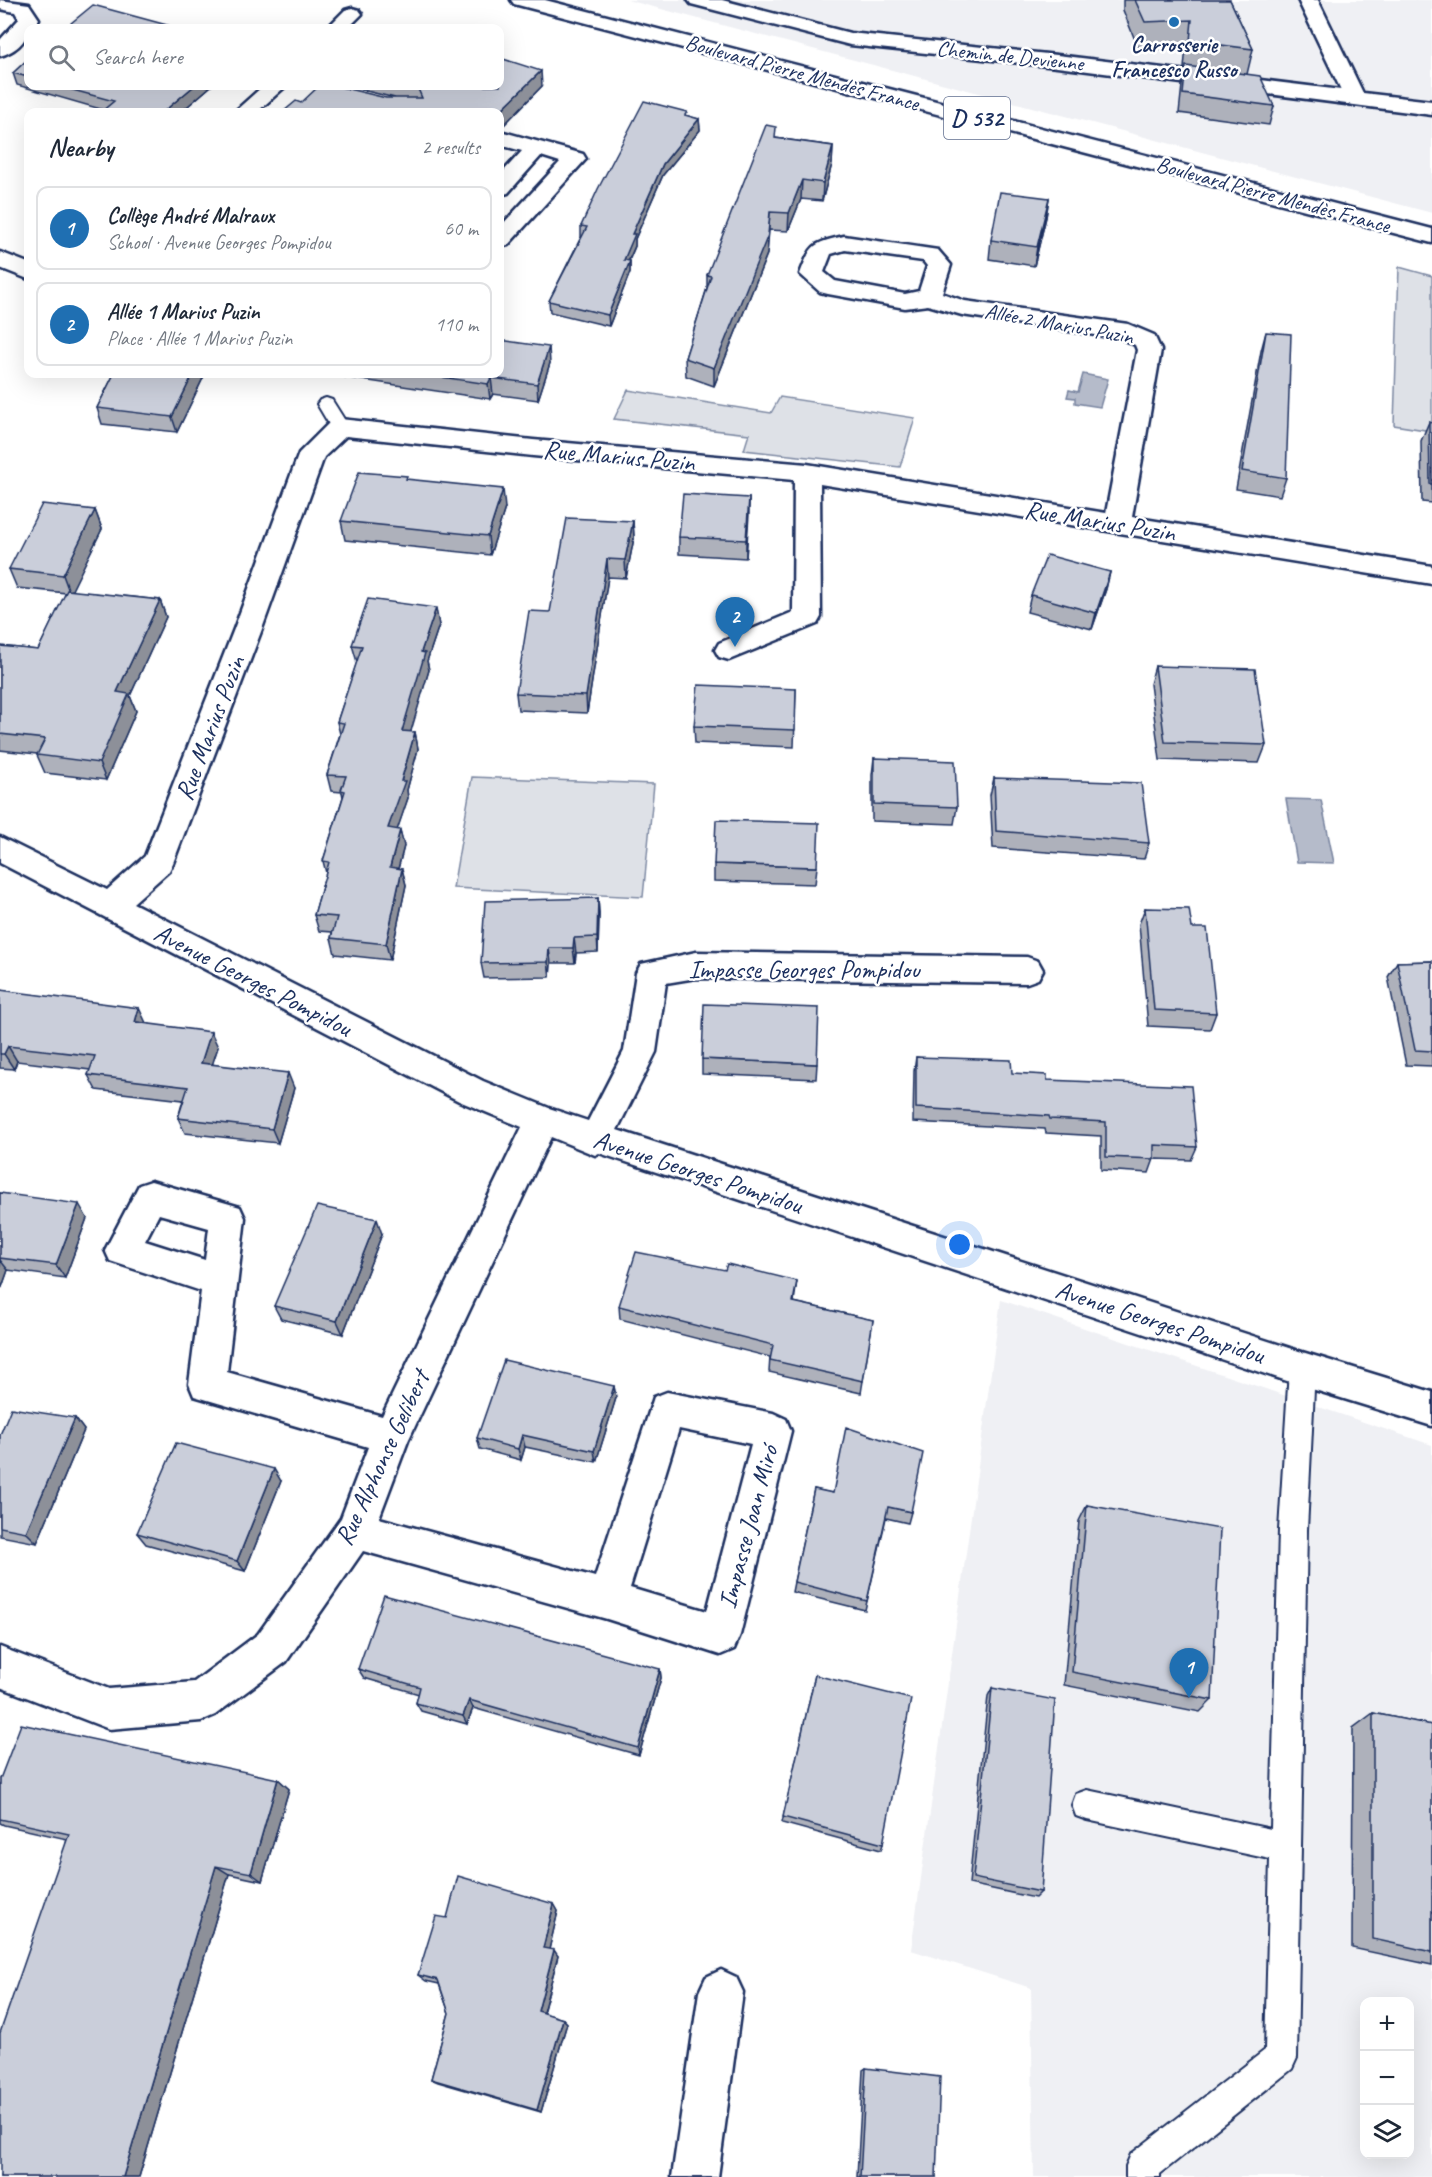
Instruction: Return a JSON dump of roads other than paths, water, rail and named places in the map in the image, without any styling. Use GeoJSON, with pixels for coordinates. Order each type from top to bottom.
{"type":"FeatureCollection","features":[{"type":"Feature","properties":{"kind":"street","name":"Boulevard Pierre Mendès France"},"geometry":{"type":"LineString","coordinates":[[521,0],[1432,236]]}},
{"type":"Feature","properties":{"kind":"street","name":"Chemin de Devienne"},"geometry":{"type":"LineString","coordinates":[[698,0],[850,39],[1057,61],[1432,108]]}},
{"type":"Feature","properties":{"kind":"street"},"geometry":{"type":"LineString","coordinates":[[1308,0],[1353,97]]}},
{"type":"Feature","properties":{"kind":"street"},"geometry":{"type":"LineString","coordinates":[[0,3],[22,8],[29,19],[25,24]]}},
{"type":"Feature","properties":{"kind":"street"},"geometry":{"type":"LineString","coordinates":[[341,24],[352,14]]}},
{"type":"Feature","properties":{"kind":"street"},"geometry":{"type":"LineString","coordinates":[[0,50],[14,39],[24,26]]}},
{"type":"Feature","properties":{"kind":"street"},"geometry":{"type":"LineString","coordinates":[[249,108],[270,90]]}},
{"type":"Feature","properties":{"kind":"street"},"geometry":{"type":"LineString","coordinates":[[504,139],[575,159],[504,236]]}},
{"type":"Feature","properties":{"kind":"street"},"geometry":{"type":"LineString","coordinates":[[504,184],[537,148]]}},
{"type":"Feature","properties":{"kind":"street","name":"Allée 2 Marius Puzin"},"geometry":{"type":"LineString","coordinates":[[929,297],[939,265],[930,255],[844,243],[821,250],[812,274],[828,287],[905,301],[929,297],[962,308],[1128,332],[1145,340],[1149,350],[1117,524]]}},
{"type":"Feature","properties":{"kind":"street"},"geometry":{"type":"LineString","coordinates":[[0,259],[24,271]]}},
{"type":"Feature","properties":{"kind":"street"},"geometry":{"type":"LineString","coordinates":[[0,279],[24,274]]}},
{"type":"Feature","properties":{"kind":"street","name":"Rue Marius Puzin"},"geometry":{"type":"LineString","coordinates":[[109,906],[158,863],[248,629],[312,453],[340,427],[565,451],[807,473],[1432,575]]}},
{"type":"Feature","properties":{"kind":"street"},"geometry":{"type":"LineString","coordinates":[[729,650],[807,617],[807,473]]}},
{"type":"Feature","properties":{"kind":"street","name":"Avenue Georges Pompidou"},"geometry":{"type":"LineString","coordinates":[[0,849],[471,1091],[542,1120],[595,1140],[1432,1409]]}},
{"type":"Feature","properties":{"kind":"street","name":"Impasse Georges Pompidou"},"geometry":{"type":"LineString","coordinates":[[595,1140],[640,1052],[652,973],[696,965],[1027,970]]}},
{"type":"Feature","properties":{"kind":"street","name":"Rue Alphonse Gelibert"},"geometry":{"type":"LineString","coordinates":[[0,1667],[109,1709],[201,1701],[272,1648],[355,1530],[391,1436],[542,1120]]}},
{"type":"Feature","properties":{"kind":"street"},"geometry":{"type":"LineString","coordinates":[[220,1281],[207,1384],[391,1436]]}},
{"type":"Feature","properties":{"kind":"street","name":"Impasse Joan Miró"},"geometry":{"type":"LineString","coordinates":[[355,1530],[607,1600],[720,1635],[773,1431],[667,1409],[607,1600]]}},
{"type":"Feature","properties":{"kind":"street"},"geometry":{"type":"LineString","coordinates":[[695,2177],[721,1992]]}},
{"type":"Feature","properties":{"kind":"lane"},"geometry":{"type":"LineString","coordinates":[[326,404],[340,427]]}},
{"type":"Feature","properties":{"kind":"lane"},"geometry":{"type":"LineString","coordinates":[[1143,2177],[1143,2166],[1281,2058],[1293,1530],[1302,1369]]}},
{"type":"Feature","properties":{"kind":"lane"},"geometry":{"type":"LineString","coordinates":[[1087,1805],[1285,1847]]}},
{"type":"Feature","properties":{"kind":"water"},"geometry":{"type":"Polygon","coordinates":[[[1083,374],[1108,379],[1100,407],[1075,403],[1075,398],[1067,397],[1069,390],[1078,392],[1083,374]]]}},
{"type":"Feature","properties":{"kind":"water"},"geometry":{"type":"Polygon","coordinates":[[[1286,799],[1321,800],[1334,863],[1297,862],[1286,799]]]}},
{"type":"Feature","properties":{"kind":"place","name":"Carrosserie Francesco Russo"},"geometry":{"type":"Point","coordinates":[1174,22]}},
{"type":"Feature","properties":{"kind":"place","name":"Allée 1 Marius Puzin"},"geometry":{"type":"Point","coordinates":[735,647]}},
{"type":"Feature","properties":{"kind":"place","name":"Collège André Malraux"},"geometry":{"type":"Point","coordinates":[1189,1698]}}]}
